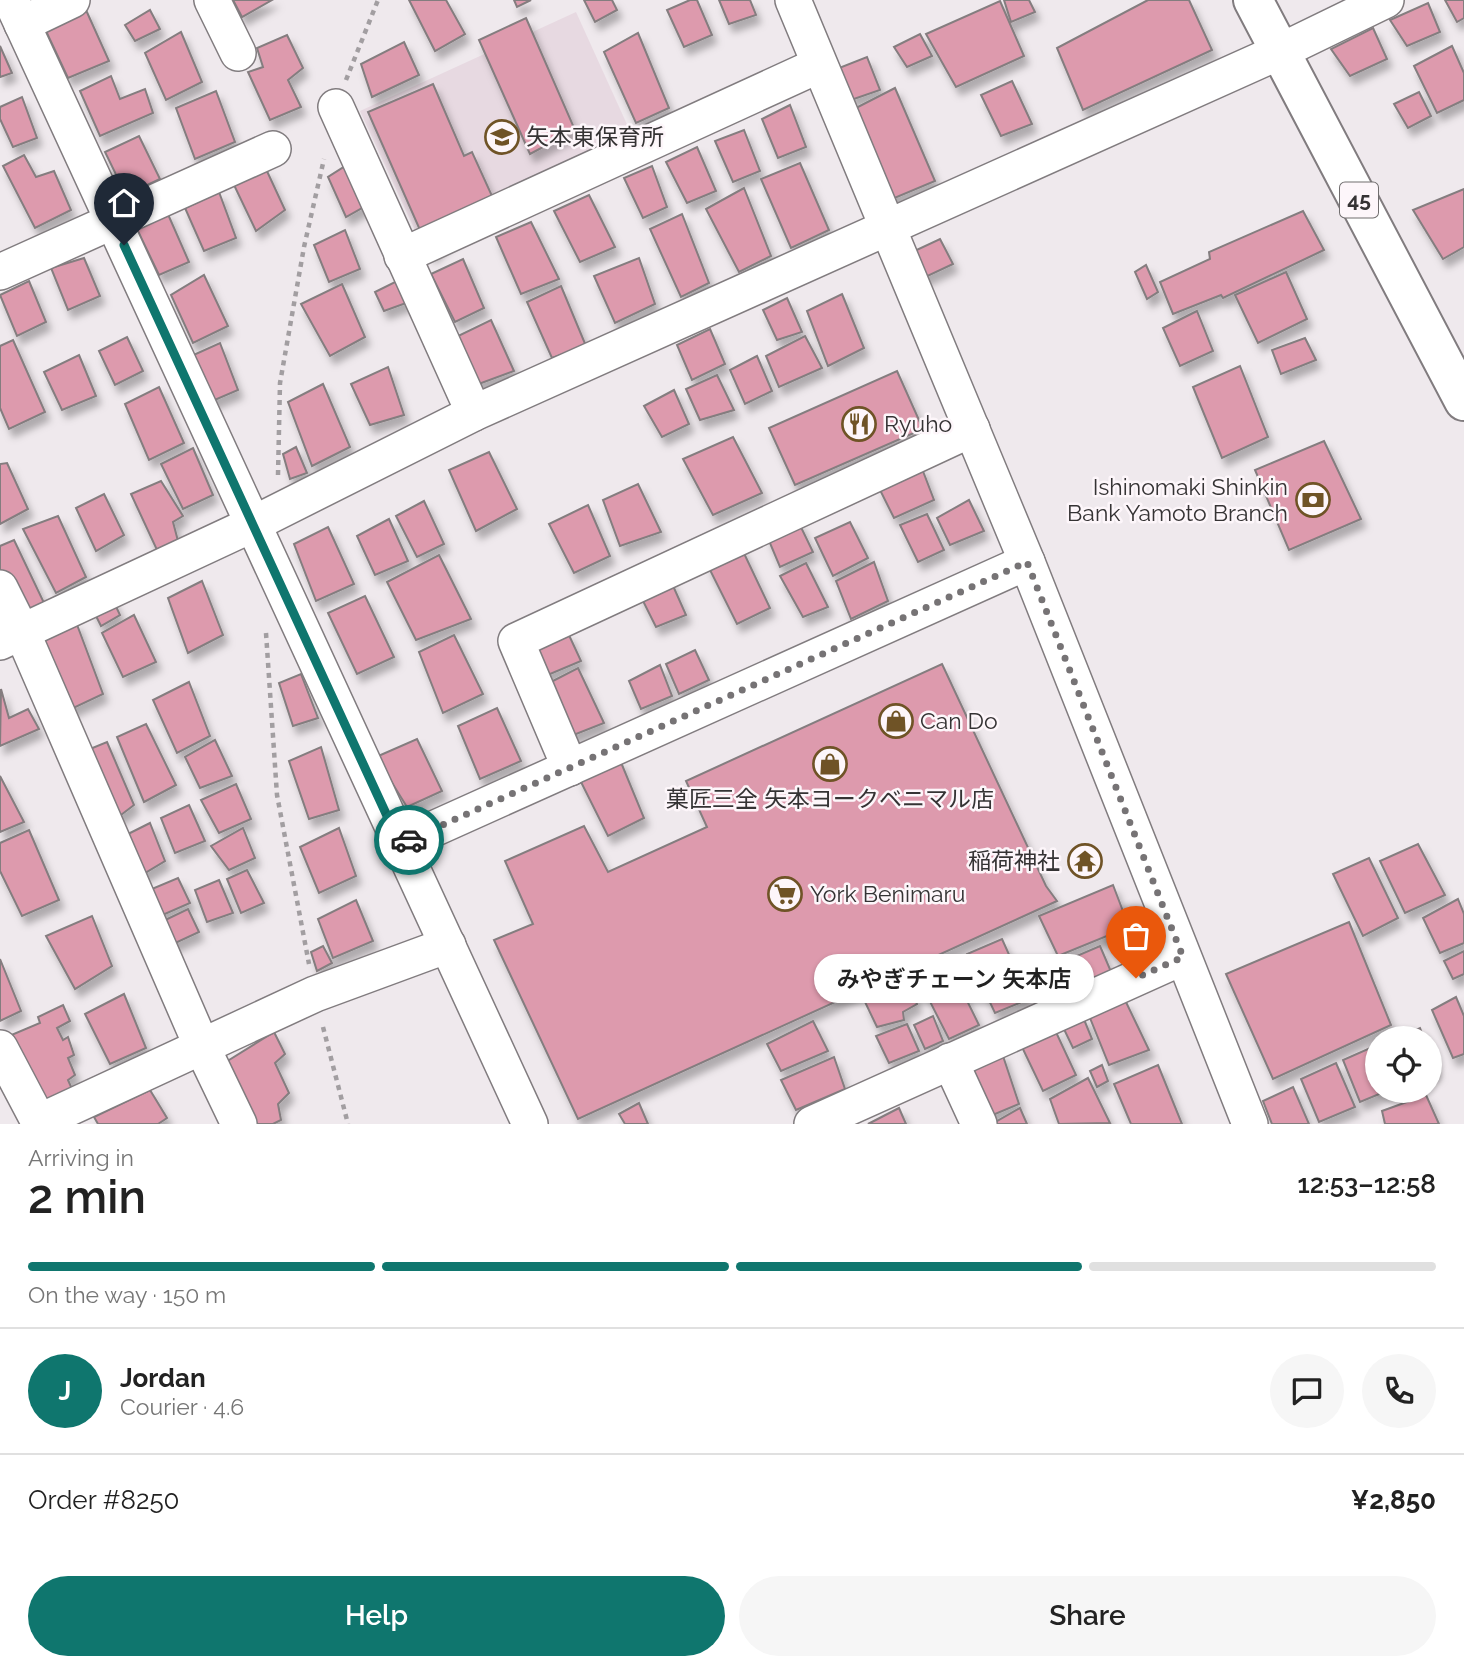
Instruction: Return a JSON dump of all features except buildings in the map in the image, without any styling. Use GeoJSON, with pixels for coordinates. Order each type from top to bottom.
{"type":"FeatureCollection","features":[{"type":"Feature","properties":{"kind":"highway","name":"45"},"geometry":{"type":"LineString","coordinates":[[1253,0],[1464,401]]}},
{"type":"Feature","properties":{"kind":"street"},"geometry":{"type":"LineString","coordinates":[[72,0],[16,12],[530,1124]]}},
{"type":"Feature","properties":{"kind":"street"},"geometry":{"type":"LineString","coordinates":[[212,0],[238,52]]}},
{"type":"Feature","properties":{"kind":"street"},"geometry":{"type":"LineString","coordinates":[[793,0],[1027,562],[1251,1124]]}},
{"type":"Feature","properties":{"kind":"street"},"geometry":{"type":"LineString","coordinates":[[11,637],[253,524],[474,413],[1281,51],[1386,0]]}},
{"type":"Feature","properties":{"kind":"street"},"geometry":{"type":"LineString","coordinates":[[402,256],[819,65]]}},
{"type":"Feature","properties":{"kind":"street"},"geometry":{"type":"LineString","coordinates":[[336,107],[474,413]]}},
{"type":"Feature","properties":{"kind":"street"},"geometry":{"type":"LineString","coordinates":[[0,272],[274,149]]}},
{"type":"Feature","properties":{"kind":"street"},"geometry":{"type":"LineString","coordinates":[[570,768],[516,641],[972,429]]}},
{"type":"Feature","properties":{"kind":"street"},"geometry":{"type":"LineString","coordinates":[[400,844],[1027,562]]}},
{"type":"Feature","properties":{"kind":"street"},"geometry":{"type":"LineString","coordinates":[[0,588],[11,637],[239,1124]]}},
{"type":"Feature","properties":{"kind":"street"},"geometry":{"type":"LineString","coordinates":[[0,1048],[39,1122],[314,994],[448,945]]}},
{"type":"Feature","properties":{"kind":"street"},"geometry":{"type":"LineString","coordinates":[[813,1124],[1183,957]]}},
{"type":"Feature","properties":{"kind":"street"},"geometry":{"type":"LineString","coordinates":[[950,1061],[979,1124]]}},
{"type":"Feature","properties":{"kind":"shaded area","name":"矢本東保育所"},"geometry":{"type":"Polygon","coordinates":[[[576,12],[644,162],[429,261],[360,111],[576,12]]]}},
{"type":"Feature","properties":{"kind":"way so far"},"geometry":{"type":"LineString","coordinates":[[409,840],[1027,562],[1183,957],[1136,978]]}},
{"type":"Feature","properties":{"kind":"place","name":"矢本東保育所"},"geometry":{"type":"Point","coordinates":[502,137]}},
{"type":"Feature","properties":{"kind":"place","name":"Ryuho"},"geometry":{"type":"Point","coordinates":[859,424]}},
{"type":"Feature","properties":{"kind":"place","name":"Ishinomaki Shinkin Bank Yamoto Branch"},"geometry":{"type":"Point","coordinates":[1313,500]}},
{"type":"Feature","properties":{"kind":"place","name":"Can Do"},"geometry":{"type":"Point","coordinates":[896,721]}},
{"type":"Feature","properties":{"kind":"place","name":"菓匠三全 矢本ヨークベニマル店"},"geometry":{"type":"Point","coordinates":[830,764]}},
{"type":"Feature","properties":{"kind":"place","name":"稲荷神社"},"geometry":{"type":"Point","coordinates":[1085,861]}},
{"type":"Feature","properties":{"kind":"place","name":"York Benimaru"},"geometry":{"type":"Point","coordinates":[785,894]}},
{"type":"Feature","properties":{"kind":"place","name":"みやぎチェーン 矢本店"},"geometry":{"type":"Point","coordinates":[1136,978]}},
{"type":"Feature","properties":{"kind":"route"},"geometry":{"type":"LineString","coordinates":[[124,245],[400,844],[409,840]]}}]}
